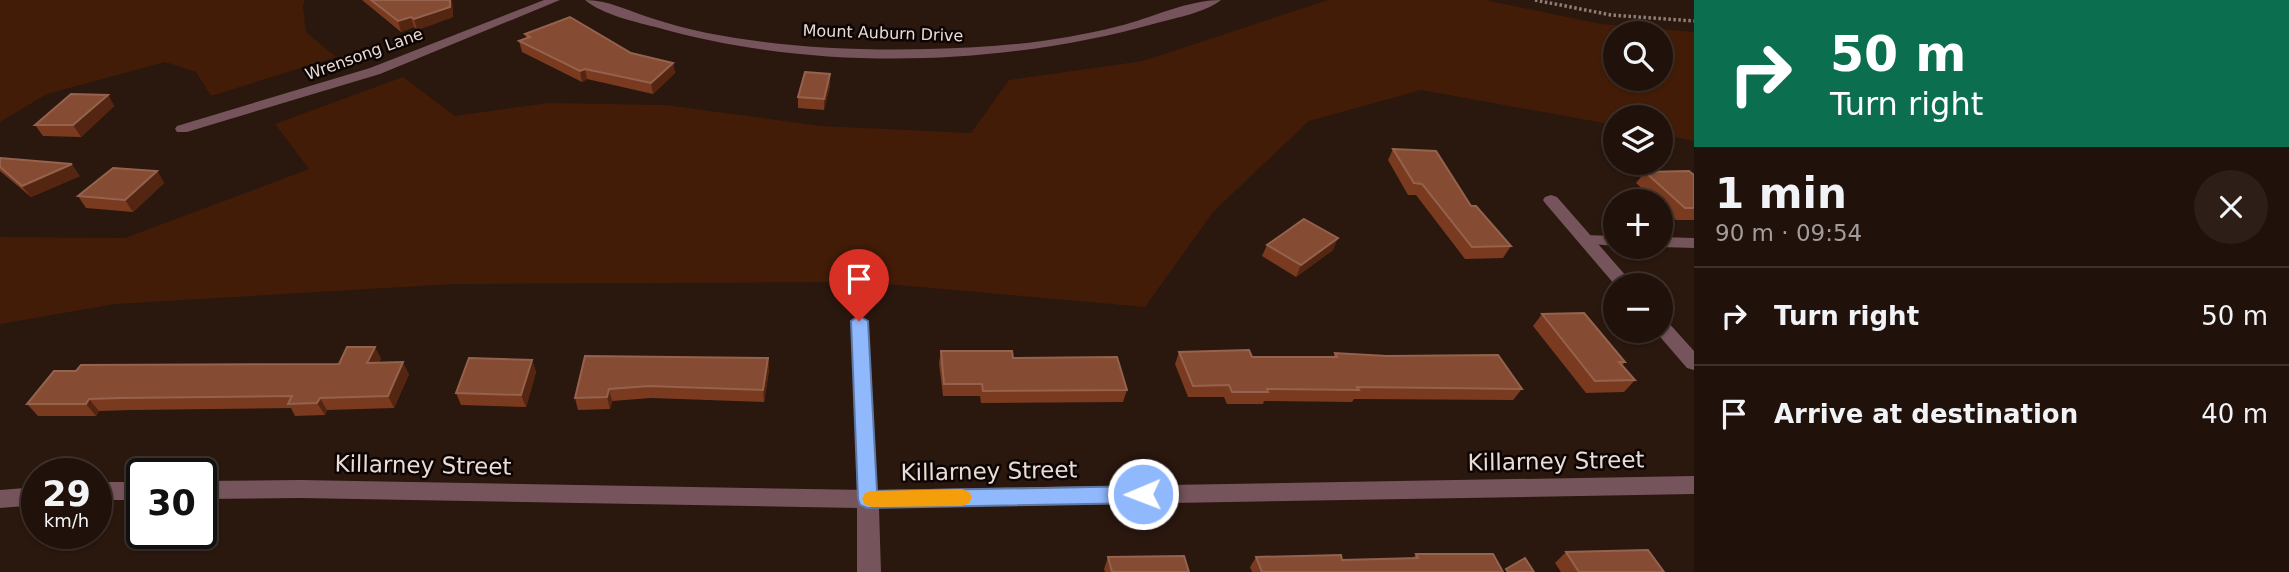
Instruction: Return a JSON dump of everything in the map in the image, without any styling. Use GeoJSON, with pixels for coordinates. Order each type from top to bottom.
{"type":"FeatureCollection","features":[{"type":"Feature","properties":{"kind":"street","name":"Wrensong Lane"},"geometry":{"type":"LineString","coordinates":[[182,129],[375,71],[554,0]]}},
{"type":"Feature","properties":{"kind":"street","name":"Mount Auburn Drive"},"geometry":{"type":"LineString","coordinates":[[591,0],[652,22],[711,38],[800,49],[906,55],[999,52],[1056,44],[1167,16],[1215,0]]}},
{"type":"Feature","properties":{"kind":"street"},"geometry":{"type":"LineString","coordinates":[[1551,200],[1615,273]]}},
{"type":"Feature","properties":{"kind":"street"},"geometry":{"type":"LineString","coordinates":[[1673,339],[1694,363]]}},
{"type":"Feature","properties":{"kind":"street","name":"Killarney Street"},"geometry":{"type":"LineString","coordinates":[[217,490],[867,499],[1694,485]]}},
{"type":"Feature","properties":{"kind":"street"},"geometry":{"type":"LineString","coordinates":[[0,499],[21,497]]}},
{"type":"Feature","properties":{"kind":"street"},"geometry":{"type":"LineString","coordinates":[[867,499],[869,572]]}},
{"type":"Feature","properties":{"kind":"lane"},"geometry":{"type":"LineString","coordinates":[[1586,240],[1603,241]]}},
{"type":"Feature","properties":{"kind":"lane"},"geometry":{"type":"LineString","coordinates":[[1673,242],[1694,243]]}},
{"type":"Feature","properties":{"kind":"lane"},"geometry":{"type":"LineString","coordinates":[[859,321],[867,499]]}},
{"type":"Feature","properties":{"kind":"path"},"geometry":{"type":"LineString","coordinates":[[1535,0],[1611,15],[1694,21]]}},
{"type":"Feature","properties":{"kind":"shaded area"},"geometry":{"type":"Polygon","coordinates":[[[0,0],[305,0],[303,6],[306,32],[336,57],[211,96],[196,72],[165,62],[47,94],[0,122],[0,0]]]}},
{"type":"Feature","properties":{"kind":"shaded area"},"geometry":{"type":"Polygon","coordinates":[[[1328,0],[1485,0],[1603,24],[1603,91],[1673,91],[1673,30],[1694,32],[1694,141],[1673,137],[1673,105],[1603,105],[1603,123],[1421,90],[1309,121],[1213,212],[1145,307],[865,282],[454,284],[115,304],[0,324],[0,237],[125,238],[309,169],[275,124],[403,77],[455,116],[548,103],[666,105],[821,126],[971,133],[1009,80],[1143,61],[1328,0]]]}},
{"type":"Feature","properties":{"kind":"building"},"geometry":{"type":"Polygon","coordinates":[[[371,0],[450,0],[450,7],[414,19],[411,17],[398,21],[371,0]]]}},
{"type":"Feature","properties":{"kind":"building"},"geometry":{"type":"Polygon","coordinates":[[[570,17],[631,53],[673,63],[651,83],[585,69],[580,71],[519,41],[530,37],[525,34],[570,17]]]}},
{"type":"Feature","properties":{"kind":"building"},"geometry":{"type":"Polygon","coordinates":[[[805,72],[830,74],[824,99],[798,97],[805,72]]]}},
{"type":"Feature","properties":{"kind":"building"},"geometry":{"type":"Polygon","coordinates":[[[71,94],[108,95],[73,125],[35,125],[71,94]]]}},
{"type":"Feature","properties":{"kind":"building"},"geometry":{"type":"Polygon","coordinates":[[[1393,149],[1436,151],[1471,206],[1476,206],[1511,246],[1472,247],[1422,184],[1414,183],[1393,149]]]}},
{"type":"Feature","properties":{"kind":"building"},"geometry":{"type":"Polygon","coordinates":[[[0,158],[72,164],[22,186],[0,167],[0,158]]]}},
{"type":"Feature","properties":{"kind":"building"},"geometry":{"type":"Polygon","coordinates":[[[113,168],[157,171],[125,200],[78,196],[113,168]]]}},
{"type":"Feature","properties":{"kind":"building"},"geometry":{"type":"Polygon","coordinates":[[[1673,171],[1689,171],[1694,175],[1694,208],[1685,208],[1673,197],[1673,189],[1664,189],[1648,175],[1673,175],[1673,171]]]}},
{"type":"Feature","properties":{"kind":"building"},"geometry":{"type":"Polygon","coordinates":[[[1304,219],[1338,238],[1301,265],[1267,245],[1304,219]]]}},
{"type":"Feature","properties":{"kind":"building"},"geometry":{"type":"Polygon","coordinates":[[[1584,313],[1603,336],[1603,343],[1609,343],[1625,362],[1619,362],[1635,380],[1595,381],[1542,314],[1584,313]]]}},
{"type":"Feature","properties":{"kind":"building"},"geometry":{"type":"Polygon","coordinates":[[[347,347],[375,347],[367,363],[403,362],[388,396],[320,398],[317,403],[288,404],[292,396],[121,398],[89,399],[86,404],[27,404],[54,371],[76,371],[81,365],[339,364],[347,347]]]}},
{"type":"Feature","properties":{"kind":"building"},"geometry":{"type":"Polygon","coordinates":[[[1249,350],[1252,357],[1337,357],[1335,353],[1387,356],[1498,355],[1522,389],[1357,387],[1359,390],[1267,389],[1268,392],[1232,392],[1229,385],[1193,386],[1179,352],[1249,350]]]}},
{"type":"Feature","properties":{"kind":"building"},"geometry":{"type":"Polygon","coordinates":[[[941,351],[1012,351],[1013,358],[1117,357],[1127,390],[983,391],[982,384],[944,384],[941,351]]]}},
{"type":"Feature","properties":{"kind":"building"},"geometry":{"type":"Polygon","coordinates":[[[585,356],[768,358],[763,390],[649,386],[609,389],[607,397],[575,398],[585,356]]]}},
{"type":"Feature","properties":{"kind":"building"},"geometry":{"type":"Polygon","coordinates":[[[469,358],[532,360],[521,395],[456,393],[469,358]]]}},
{"type":"Feature","properties":{"kind":"building"},"geometry":{"type":"Polygon","coordinates":[[[1648,550],[1664,572],[1579,572],[1566,552],[1648,550]]]}},
{"type":"Feature","properties":{"kind":"building"},"geometry":{"type":"Polygon","coordinates":[[[1416,554],[1493,554],[1503,572],[1262,572],[1256,557],[1341,555],[1342,560],[1418,558],[1416,554]]]}},
{"type":"Feature","properties":{"kind":"building"},"geometry":{"type":"Polygon","coordinates":[[[1184,556],[1189,572],[1112,572],[1108,557],[1184,556]]]}},
{"type":"Feature","properties":{"kind":"building"},"geometry":{"type":"Polygon","coordinates":[[[1525,558],[1534,572],[1508,572],[1506,569],[1525,558]]]}},
{"type":"Feature","properties":{"kind":"slow traffic"},"geometry":{"type":"LineString","coordinates":[[872,499],[962,497]]}},
{"type":"Feature","properties":{"kind":"route"},"geometry":{"type":"LineString","coordinates":[[859,321],[867,499],[1143,494]]}}]}
